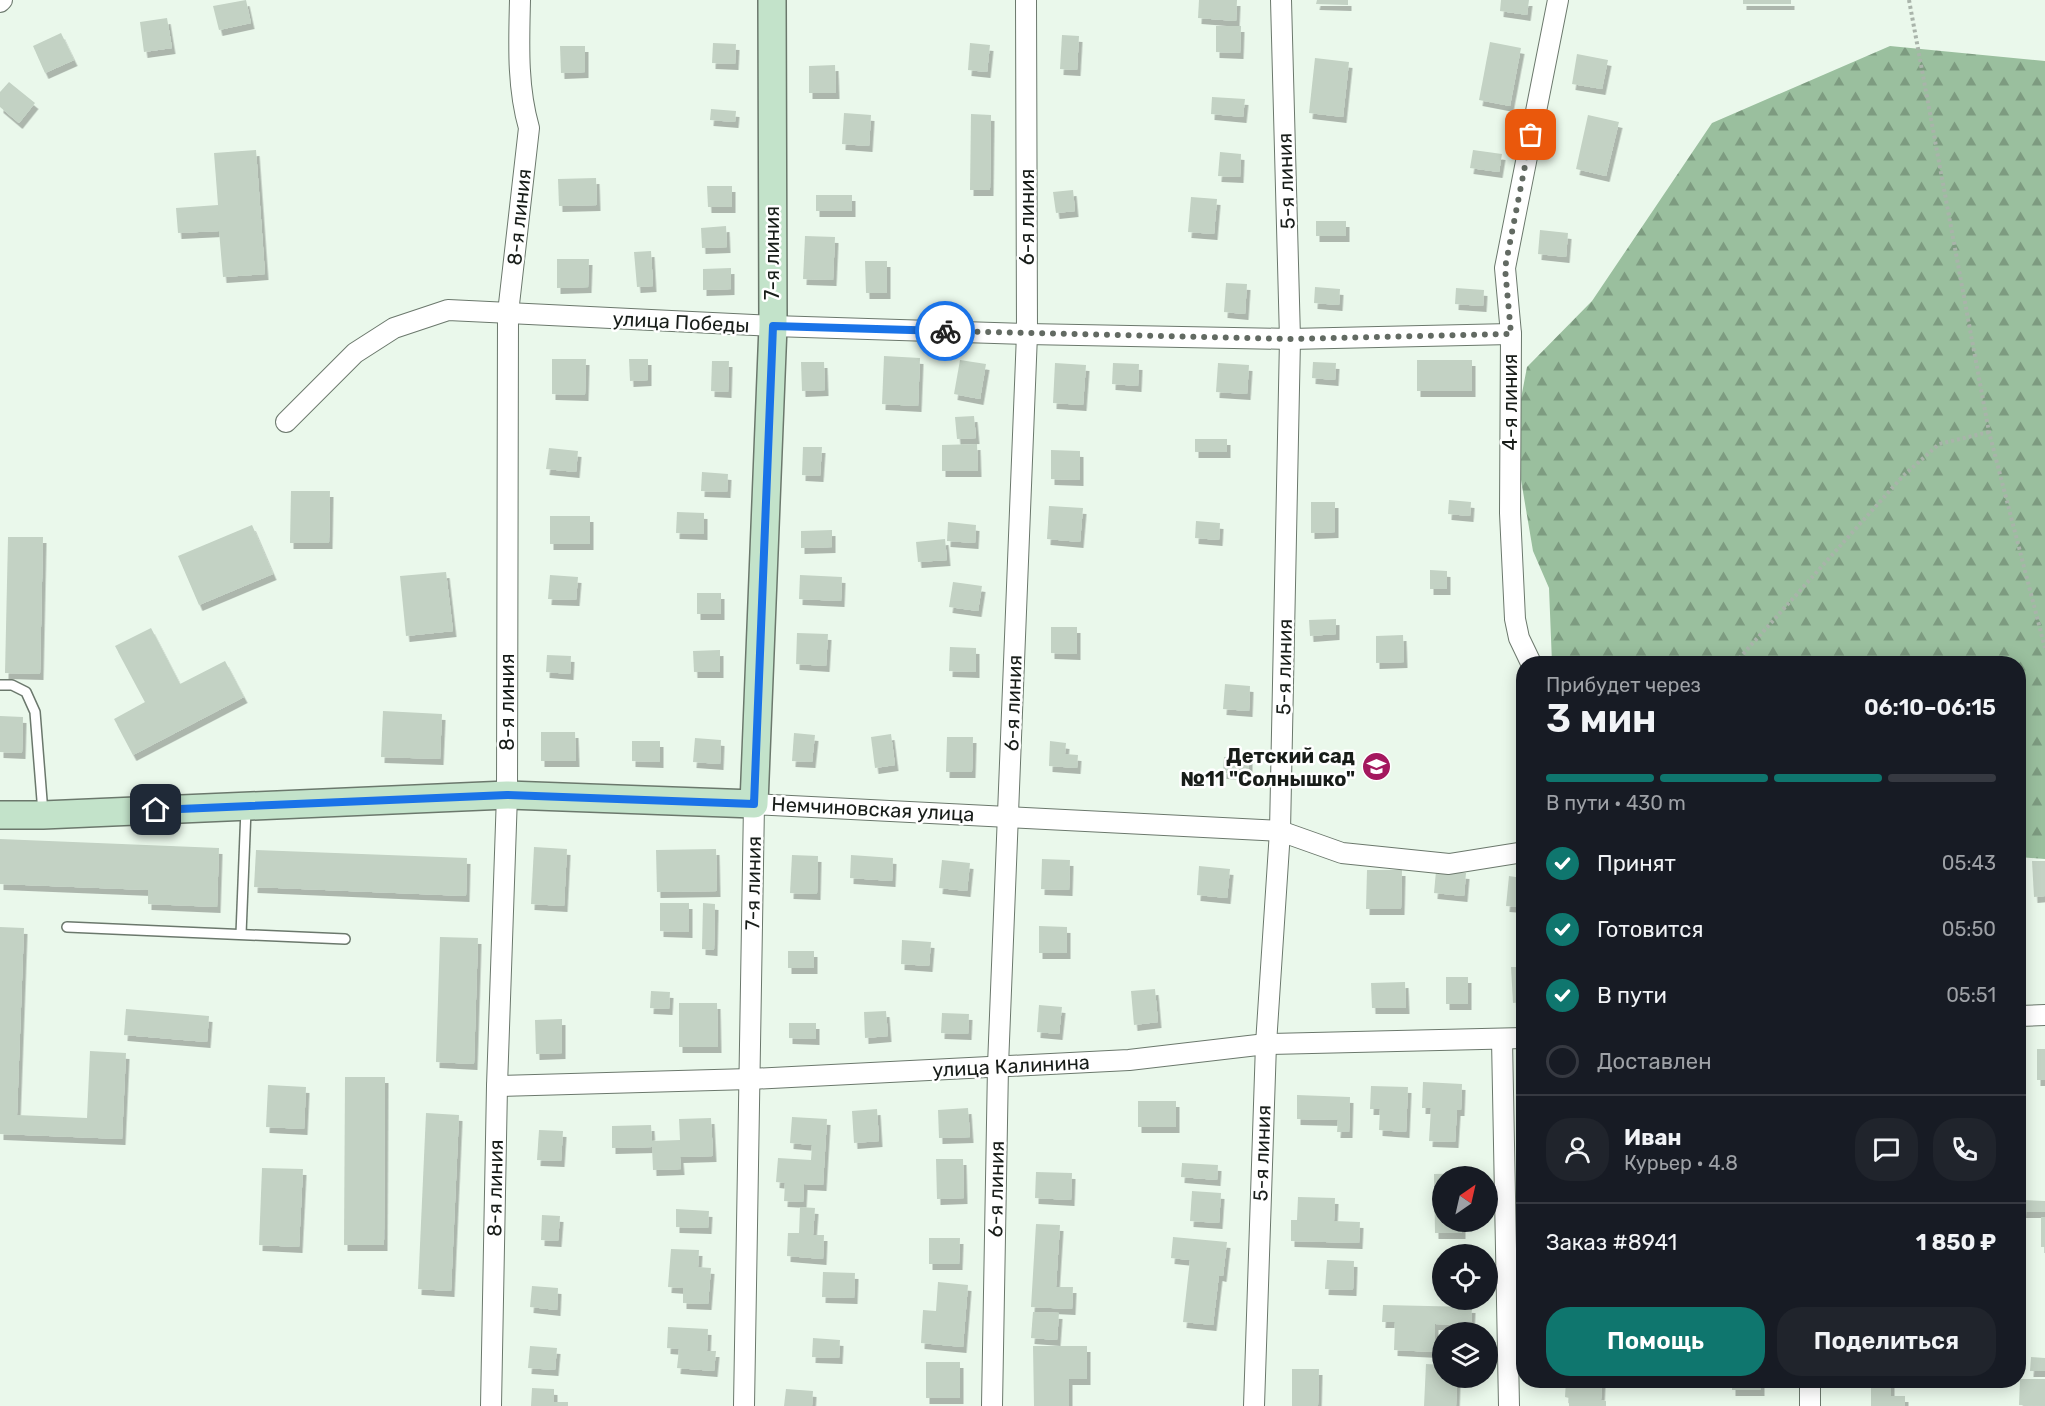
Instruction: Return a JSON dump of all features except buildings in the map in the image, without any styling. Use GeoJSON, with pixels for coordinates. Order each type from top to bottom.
{"type":"FeatureCollection","features":[{"type":"Feature","properties":{"kind":"main road","name":"7-я линия"},"geometry":{"type":"LineString","coordinates":[[754,804],[773,326],[772,0]]}},
{"type":"Feature","properties":{"kind":"main road","name":"Немчиновская улица"},"geometry":{"type":"LineString","coordinates":[[0,815],[507,795],[754,804]]}},
{"type":"Feature","properties":{"kind":"street","name":"8-я линия"},"geometry":{"type":"LineString","coordinates":[[491,1406],[497,1086],[507,795],[508,313],[529,128],[523,109],[519,56],[520,0]]}},
{"type":"Feature","properties":{"kind":"street","name":"6-я линия"},"geometry":{"type":"LineString","coordinates":[[992,1406],[998,1066],[1027,334],[1026,0]]}},
{"type":"Feature","properties":{"kind":"street","name":"5-я линия"},"geometry":{"type":"LineString","coordinates":[[1254,1406],[1266,1044],[1280,831],[1290,339],[1281,0]]}},
{"type":"Feature","properties":{"kind":"street","name":"4-я линия"},"geometry":{"type":"LineString","coordinates":[[1528,656],[1519,638],[1515,619],[1510,513],[1511,334],[1505,268],[1558,0]]}},
{"type":"Feature","properties":{"kind":"street","name":"улица Победы"},"geometry":{"type":"LineString","coordinates":[[286,422],[356,353],[394,328],[448,310],[773,326],[1027,334],[1290,339],[1511,334]]}},
{"type":"Feature","properties":{"kind":"street","name":"Немчиновская улица"},"geometry":{"type":"LineString","coordinates":[[754,804],[1280,831],[1342,854],[1449,864],[1516,853]]}},
{"type":"Feature","properties":{"kind":"street","name":"7-я линия"},"geometry":{"type":"LineString","coordinates":[[744,1406],[754,804]]}},
{"type":"Feature","properties":{"kind":"street"},"geometry":{"type":"LineString","coordinates":[[2026,1016],[2045,1015]]}},
{"type":"Feature","properties":{"kind":"street","name":"улица Калинина"},"geometry":{"type":"LineString","coordinates":[[497,1086],[750,1079],[1129,1060],[1266,1044],[1516,1038]]}},
{"type":"Feature","properties":{"kind":"street"},"geometry":{"type":"LineString","coordinates":[[1502,1039],[1509,1406]]}},
{"type":"Feature","properties":{"kind":"street"},"geometry":{"type":"LineString","coordinates":[[1810,1388],[1810,1406]]}},
{"type":"Feature","properties":{"kind":"lane"},"geometry":{"type":"LineString","coordinates":[[0,685],[12,686],[26,692],[35,712],[43,815]]}},
{"type":"Feature","properties":{"kind":"lane"},"geometry":{"type":"LineString","coordinates":[[241,934],[246,806]]}},
{"type":"Feature","properties":{"kind":"lane"},"geometry":{"type":"LineString","coordinates":[[67,927],[345,939]]}},
{"type":"Feature","properties":{"kind":"path"},"geometry":{"type":"LineString","coordinates":[[1910,0],[1989,432],[2045,648]]}},
{"type":"Feature","properties":{"kind":"path"},"geometry":{"type":"LineString","coordinates":[[1741,656],[1910,470],[1939,444],[1989,432]]}},
{"type":"Feature","properties":{"kind":"green space"},"geometry":{"type":"Polygon","coordinates":[[[1890,46],[2045,61],[2045,859],[2026,858],[2026,656],[1552,656],[1549,588],[1533,551],[1519,468],[1519,409],[1527,367],[1592,301],[1712,123],[1890,46]]]}},
{"type":"Feature","properties":{"kind":"way so far"},"geometry":{"type":"LineString","coordinates":[[945,331],[1290,339],[1511,334],[1505,268],[1531,135]]}},
{"type":"Feature","properties":{"kind":"place","name":"Детский сад №11 \"Солнышко\""},"geometry":{"type":"Point","coordinates":[1376,767]}},
{"type":"Feature","properties":{"kind":"route"},"geometry":{"type":"LineString","coordinates":[[156,810],[507,795],[754,804],[773,326],[945,331]]}}]}
